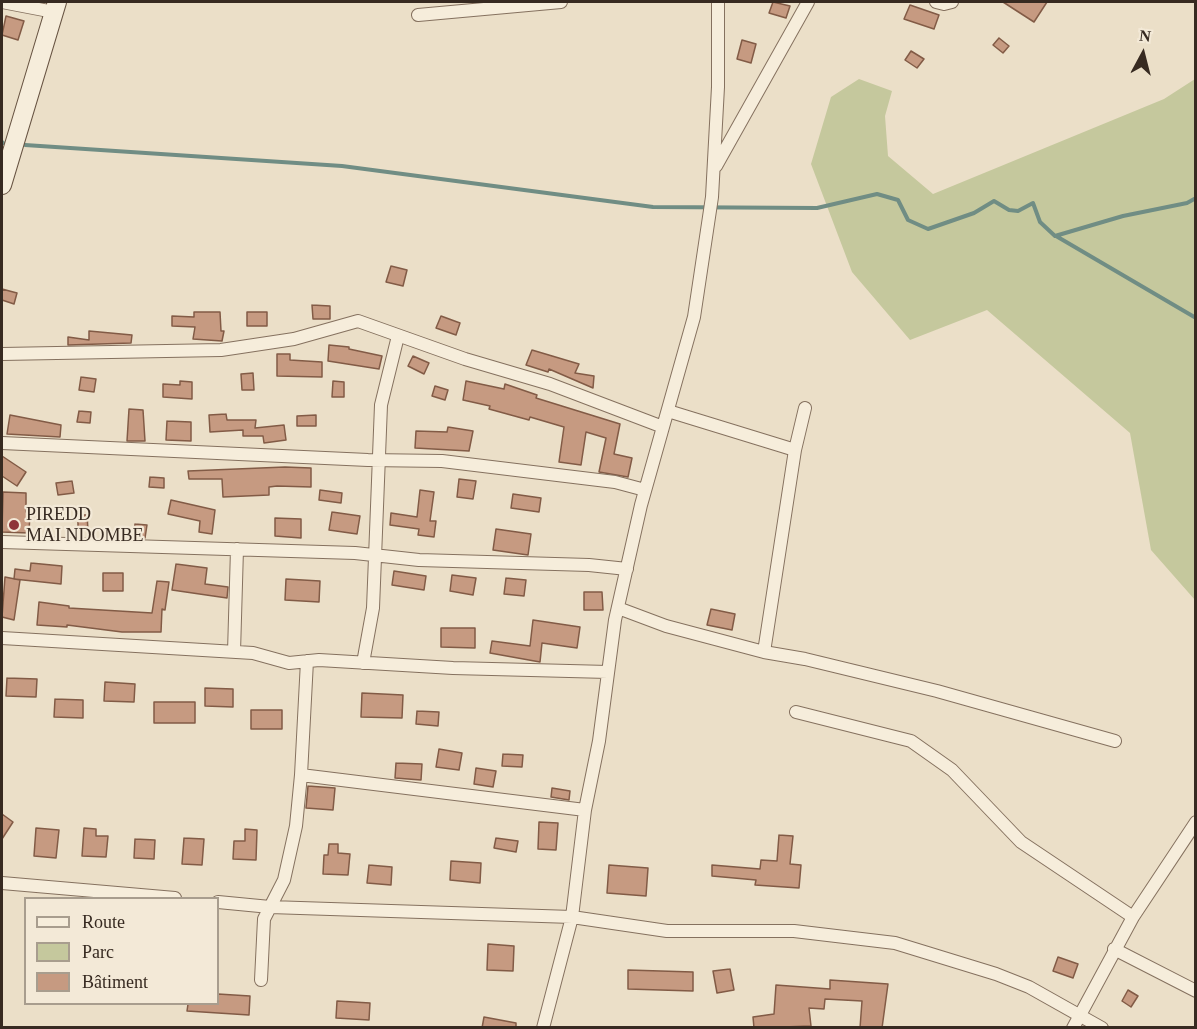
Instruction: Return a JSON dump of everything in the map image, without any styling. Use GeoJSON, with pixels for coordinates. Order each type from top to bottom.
{"type":"FeatureCollection","features":[{"type":"Feature","properties":{"kind":"street"},"geometry":{"type":"LineString","coordinates":[[2,2],[55,7],[2,185]]}},
{"type":"Feature","properties":{"kind":"street"},"geometry":{"type":"LineString","coordinates":[[418,15],[561,2]]}},
{"type":"Feature","properties":{"kind":"street"},"geometry":{"type":"LineString","coordinates":[[543,1028],[572,917],[585,810],[599,741],[618,608],[645,490],[694,317],[714,169],[718,87],[718,2]]}},
{"type":"Feature","properties":{"kind":"street"},"geometry":{"type":"LineString","coordinates":[[714,169],[808,2]]}},
{"type":"Feature","properties":{"kind":"street"},"geometry":{"type":"LineString","coordinates":[[936,2],[944,4],[952,2]]}},
{"type":"Feature","properties":{"kind":"street"},"geometry":{"type":"LineString","coordinates":[[2,354],[221,350],[294,339],[358,321],[550,384],[663,427]]}},
{"type":"Feature","properties":{"kind":"street"},"geometry":{"type":"LineString","coordinates":[[363,663],[373,608],[381,405],[398,336]]}},
{"type":"Feature","properties":{"kind":"street"},"geometry":{"type":"LineString","coordinates":[[764,652],[795,450],[805,408]]}},
{"type":"Feature","properties":{"kind":"street"},"geometry":{"type":"LineString","coordinates":[[668,411],[795,450]]}},
{"type":"Feature","properties":{"kind":"street"},"geometry":{"type":"LineString","coordinates":[[2,443],[379,461],[442,461],[615,482],[645,490]]}},
{"type":"Feature","properties":{"kind":"street"},"geometry":{"type":"LineString","coordinates":[[2,542],[237,549],[375,555],[419,560],[590,565],[627,569]]}},
{"type":"Feature","properties":{"kind":"street"},"geometry":{"type":"LineString","coordinates":[[234,652],[237,549]]}},
{"type":"Feature","properties":{"kind":"street"},"geometry":{"type":"LineString","coordinates":[[618,608],[666,626],[764,652],[806,659],[937,691],[1115,741]]}},
{"type":"Feature","properties":{"kind":"street"},"geometry":{"type":"LineString","coordinates":[[2,638],[253,653],[289,663],[307,661],[608,672]]}},
{"type":"Feature","properties":{"kind":"street"},"geometry":{"type":"LineString","coordinates":[[261,980],[264,919],[284,880],[296,826],[307,661]]}},
{"type":"Feature","properties":{"kind":"street"},"geometry":{"type":"LineString","coordinates":[[796,712],[911,741],[951,770],[1021,842],[1133,917]]}},
{"type":"Feature","properties":{"kind":"street"},"geometry":{"type":"LineString","coordinates":[[300,775],[585,810]]}},
{"type":"Feature","properties":{"kind":"street"},"geometry":{"type":"LineString","coordinates":[[1072,1028],[1077,1015],[1133,917],[1196,822]]}},
{"type":"Feature","properties":{"kind":"street"},"geometry":{"type":"LineString","coordinates":[[2,883],[163,897]]}},
{"type":"Feature","properties":{"kind":"street"},"geometry":{"type":"LineString","coordinates":[[219,902],[270,907],[572,917],[667,931],[794,931],[895,943],[1029,987],[1102,1028]]}},
{"type":"Feature","properties":{"kind":"street"},"geometry":{"type":"LineString","coordinates":[[1114,949],[1196,991]]}},
{"type":"Feature","properties":{"kind":"green space"},"geometry":{"type":"Polygon","coordinates":[[[859,79],[892,91],[885,116],[888,156],[933,194],[1164,99],[1195,79],[1195,600],[1151,550],[1130,433],[987,310],[910,340],[852,272],[811,164],[831,97],[859,79]]]}},
{"type":"Feature","properties":{"kind":"building"},"geometry":{"type":"Polygon","coordinates":[[[773,2],[790,6],[786,18],[769,13],[773,2]]]}},
{"type":"Feature","properties":{"kind":"building"},"geometry":{"type":"Polygon","coordinates":[[[1003,2],[1047,2],[1034,22],[1003,2]]]}},
{"type":"Feature","properties":{"kind":"building"},"geometry":{"type":"Polygon","coordinates":[[[910,5],[939,15],[934,29],[904,19],[910,5]]]}},
{"type":"Feature","properties":{"kind":"building"},"geometry":{"type":"Polygon","coordinates":[[[6,16],[24,21],[18,40],[2,35],[6,16]]]}},
{"type":"Feature","properties":{"kind":"building"},"geometry":{"type":"Polygon","coordinates":[[[999,38],[1009,46],[1003,53],[993,45],[999,38]]]}},
{"type":"Feature","properties":{"kind":"building"},"geometry":{"type":"Polygon","coordinates":[[[742,40],[756,44],[751,63],[737,59],[742,40]]]}},
{"type":"Feature","properties":{"kind":"building"},"geometry":{"type":"Polygon","coordinates":[[[911,51],[924,59],[917,68],[905,60],[911,51]]]}},
{"type":"Feature","properties":{"kind":"building"},"geometry":{"type":"Polygon","coordinates":[[[391,266],[407,270],[403,286],[386,282],[391,266]]]}},
{"type":"Feature","properties":{"kind":"building"},"geometry":{"type":"Polygon","coordinates":[[[2,289],[17,293],[14,304],[2,300],[2,289]]]}},
{"type":"Feature","properties":{"kind":"building"},"geometry":{"type":"Polygon","coordinates":[[[312,305],[330,306],[330,319],[313,319],[312,305]]]}},
{"type":"Feature","properties":{"kind":"building"},"geometry":{"type":"Polygon","coordinates":[[[194,312],[220,312],[221,331],[224,331],[222,341],[193,339],[195,327],[172,326],[172,316],[194,317],[194,312]]]}},
{"type":"Feature","properties":{"kind":"building"},"geometry":{"type":"Polygon","coordinates":[[[247,312],[267,312],[267,326],[247,326],[247,312]]]}},
{"type":"Feature","properties":{"kind":"building"},"geometry":{"type":"Polygon","coordinates":[[[441,316],[460,323],[456,335],[436,328],[441,316]]]}},
{"type":"Feature","properties":{"kind":"building"},"geometry":{"type":"Polygon","coordinates":[[[89,331],[132,335],[131,343],[68,345],[68,337],[89,340],[89,331]]]}},
{"type":"Feature","properties":{"kind":"building"},"geometry":{"type":"Polygon","coordinates":[[[329,345],[349,347],[349,349],[382,356],[379,369],[328,361],[329,345]]]}},
{"type":"Feature","properties":{"kind":"building"},"geometry":{"type":"Polygon","coordinates":[[[532,350],[579,364],[575,373],[594,376],[593,388],[549,369],[548,372],[526,365],[532,350]]]}},
{"type":"Feature","properties":{"kind":"building"},"geometry":{"type":"Polygon","coordinates":[[[277,354],[290,354],[290,360],[322,362],[322,377],[277,376],[277,354]]]}},
{"type":"Feature","properties":{"kind":"building"},"geometry":{"type":"Polygon","coordinates":[[[413,356],[429,363],[424,374],[408,366],[413,356]]]}},
{"type":"Feature","properties":{"kind":"building"},"geometry":{"type":"Polygon","coordinates":[[[253,373],[254,390],[242,390],[241,374],[253,373]]]}},
{"type":"Feature","properties":{"kind":"building"},"geometry":{"type":"Polygon","coordinates":[[[81,377],[96,379],[94,392],[79,390],[81,377]]]}},
{"type":"Feature","properties":{"kind":"building"},"geometry":{"type":"Polygon","coordinates":[[[180,381],[192,382],[192,399],[163,397],[163,384],[180,385],[180,381]]]}},
{"type":"Feature","properties":{"kind":"building"},"geometry":{"type":"Polygon","coordinates":[[[333,381],[344,382],[344,397],[332,397],[333,381]]]}},
{"type":"Feature","properties":{"kind":"building"},"geometry":{"type":"Polygon","coordinates":[[[466,381],[504,389],[505,384],[537,395],[536,398],[620,424],[614,454],[632,458],[628,477],[599,472],[606,438],[586,432],[581,465],[559,462],[564,427],[530,417],[529,420],[489,409],[490,406],[463,400],[466,381]]]}},
{"type":"Feature","properties":{"kind":"building"},"geometry":{"type":"Polygon","coordinates":[[[435,386],[448,390],[445,400],[432,396],[435,386]]]}},
{"type":"Feature","properties":{"kind":"building"},"geometry":{"type":"Polygon","coordinates":[[[129,409],[143,410],[145,441],[127,441],[129,409]]]}},
{"type":"Feature","properties":{"kind":"building"},"geometry":{"type":"Polygon","coordinates":[[[79,411],[91,412],[90,423],[77,422],[79,411]]]}},
{"type":"Feature","properties":{"kind":"building"},"geometry":{"type":"Polygon","coordinates":[[[226,414],[227,420],[256,420],[255,428],[284,425],[286,440],[264,443],[263,436],[243,436],[243,430],[210,432],[209,415],[226,414]]]}},
{"type":"Feature","properties":{"kind":"building"},"geometry":{"type":"Polygon","coordinates":[[[10,415],[61,425],[60,437],[7,434],[10,415]]]}},
{"type":"Feature","properties":{"kind":"building"},"geometry":{"type":"Polygon","coordinates":[[[316,415],[316,426],[297,426],[297,416],[316,415]]]}},
{"type":"Feature","properties":{"kind":"building"},"geometry":{"type":"Polygon","coordinates":[[[167,421],[191,422],[191,441],[166,440],[167,421]]]}},
{"type":"Feature","properties":{"kind":"building"},"geometry":{"type":"Polygon","coordinates":[[[448,427],[473,431],[469,451],[415,448],[416,431],[447,432],[448,427]]]}},
{"type":"Feature","properties":{"kind":"building"},"geometry":{"type":"Polygon","coordinates":[[[2,456],[26,472],[17,486],[2,476],[2,456]]]}},
{"type":"Feature","properties":{"kind":"building"},"geometry":{"type":"Polygon","coordinates":[[[311,468],[311,487],[277,486],[269,487],[269,495],[223,497],[222,479],[189,479],[188,471],[311,468]]]}},
{"type":"Feature","properties":{"kind":"building"},"geometry":{"type":"Polygon","coordinates":[[[150,477],[164,478],[164,488],[149,487],[150,477]]]}},
{"type":"Feature","properties":{"kind":"building"},"geometry":{"type":"Polygon","coordinates":[[[459,479],[476,481],[473,499],[457,497],[459,479]]]}},
{"type":"Feature","properties":{"kind":"building"},"geometry":{"type":"Polygon","coordinates":[[[72,481],[74,493],[58,495],[56,483],[72,481]]]}},
{"type":"Feature","properties":{"kind":"building"},"geometry":{"type":"Polygon","coordinates":[[[320,490],[342,493],[341,503],[319,500],[320,490]]]}},
{"type":"Feature","properties":{"kind":"building"},"geometry":{"type":"Polygon","coordinates":[[[420,490],[434,492],[430,521],[436,521],[434,537],[418,535],[419,529],[390,525],[391,513],[417,517],[420,490]]]}},
{"type":"Feature","properties":{"kind":"building"},"geometry":{"type":"Polygon","coordinates":[[[3,492],[26,493],[26,512],[30,512],[29,533],[2,532],[3,492]]]}},
{"type":"Feature","properties":{"kind":"building"},"geometry":{"type":"Polygon","coordinates":[[[513,494],[541,498],[539,512],[511,508],[513,494]]]}},
{"type":"Feature","properties":{"kind":"building"},"geometry":{"type":"Polygon","coordinates":[[[171,500],[215,510],[212,534],[199,532],[200,521],[168,514],[171,500]]]}},
{"type":"Feature","properties":{"kind":"building"},"geometry":{"type":"Polygon","coordinates":[[[332,512],[360,516],[357,534],[329,530],[332,512]]]}},
{"type":"Feature","properties":{"kind":"building"},"geometry":{"type":"Polygon","coordinates":[[[78,515],[87,515],[88,530],[78,530],[78,515]]]}},
{"type":"Feature","properties":{"kind":"building"},"geometry":{"type":"Polygon","coordinates":[[[275,518],[301,519],[301,538],[275,536],[275,518]]]}},
{"type":"Feature","properties":{"kind":"building"},"geometry":{"type":"Polygon","coordinates":[[[135,524],[147,525],[145,538],[133,538],[135,524]]]}},
{"type":"Feature","properties":{"kind":"building"},"geometry":{"type":"Polygon","coordinates":[[[496,529],[531,534],[528,555],[493,550],[496,529]]]}},
{"type":"Feature","properties":{"kind":"building"},"geometry":{"type":"Polygon","coordinates":[[[31,563],[62,566],[61,584],[14,579],[15,569],[30,571],[31,563]]]}},
{"type":"Feature","properties":{"kind":"building"},"geometry":{"type":"Polygon","coordinates":[[[176,564],[207,568],[205,584],[228,587],[227,598],[172,590],[176,564]]]}},
{"type":"Feature","properties":{"kind":"building"},"geometry":{"type":"Polygon","coordinates":[[[394,571],[426,576],[424,590],[392,585],[394,571]]]}},
{"type":"Feature","properties":{"kind":"building"},"geometry":{"type":"Polygon","coordinates":[[[103,573],[123,573],[123,591],[103,591],[103,573]]]}},
{"type":"Feature","properties":{"kind":"building"},"geometry":{"type":"Polygon","coordinates":[[[452,575],[476,578],[473,595],[450,591],[452,575]]]}},
{"type":"Feature","properties":{"kind":"building"},"geometry":{"type":"Polygon","coordinates":[[[5,577],[20,580],[14,620],[2,617],[5,577]]]}},
{"type":"Feature","properties":{"kind":"building"},"geometry":{"type":"Polygon","coordinates":[[[506,578],[526,580],[524,596],[504,594],[506,578]]]}},
{"type":"Feature","properties":{"kind":"building"},"geometry":{"type":"Polygon","coordinates":[[[286,579],[320,581],[319,602],[285,600],[286,579]]]}},
{"type":"Feature","properties":{"kind":"building"},"geometry":{"type":"Polygon","coordinates":[[[157,581],[169,582],[165,610],[162,609],[161,632],[122,632],[67,625],[67,627],[37,625],[39,602],[69,606],[69,608],[152,613],[157,581]]]}},
{"type":"Feature","properties":{"kind":"building"},"geometry":{"type":"Polygon","coordinates":[[[584,592],[602,592],[603,610],[584,610],[584,592]]]}},
{"type":"Feature","properties":{"kind":"building"},"geometry":{"type":"Polygon","coordinates":[[[711,609],[735,614],[732,630],[707,625],[711,609]]]}},
{"type":"Feature","properties":{"kind":"building"},"geometry":{"type":"Polygon","coordinates":[[[533,620],[580,627],[577,648],[542,643],[540,662],[490,653],[492,641],[530,646],[533,620]]]}},
{"type":"Feature","properties":{"kind":"building"},"geometry":{"type":"Polygon","coordinates":[[[441,628],[475,628],[475,648],[441,647],[441,628]]]}},
{"type":"Feature","properties":{"kind":"building"},"geometry":{"type":"Polygon","coordinates":[[[7,678],[37,679],[36,697],[6,696],[7,678]]]}},
{"type":"Feature","properties":{"kind":"building"},"geometry":{"type":"Polygon","coordinates":[[[105,682],[135,684],[134,702],[104,701],[105,682]]]}},
{"type":"Feature","properties":{"kind":"building"},"geometry":{"type":"Polygon","coordinates":[[[205,688],[233,689],[233,707],[205,706],[205,688]]]}},
{"type":"Feature","properties":{"kind":"building"},"geometry":{"type":"Polygon","coordinates":[[[362,693],[403,695],[402,718],[361,717],[362,693]]]}},
{"type":"Feature","properties":{"kind":"building"},"geometry":{"type":"Polygon","coordinates":[[[55,699],[83,700],[83,718],[54,717],[55,699]]]}},
{"type":"Feature","properties":{"kind":"building"},"geometry":{"type":"Polygon","coordinates":[[[154,702],[195,702],[195,723],[154,723],[154,702]]]}},
{"type":"Feature","properties":{"kind":"building"},"geometry":{"type":"Polygon","coordinates":[[[251,710],[282,710],[282,729],[251,729],[251,710]]]}},
{"type":"Feature","properties":{"kind":"building"},"geometry":{"type":"Polygon","coordinates":[[[417,711],[439,712],[438,726],[416,724],[417,711]]]}},
{"type":"Feature","properties":{"kind":"building"},"geometry":{"type":"Polygon","coordinates":[[[439,749],[462,753],[459,770],[436,767],[439,749]]]}},
{"type":"Feature","properties":{"kind":"building"},"geometry":{"type":"Polygon","coordinates":[[[503,754],[523,755],[522,767],[502,766],[503,754]]]}},
{"type":"Feature","properties":{"kind":"building"},"geometry":{"type":"Polygon","coordinates":[[[396,763],[422,764],[421,780],[395,778],[396,763]]]}},
{"type":"Feature","properties":{"kind":"building"},"geometry":{"type":"Polygon","coordinates":[[[476,768],[496,771],[493,787],[474,784],[476,768]]]}},
{"type":"Feature","properties":{"kind":"building"},"geometry":{"type":"Polygon","coordinates":[[[308,786],[335,788],[333,810],[306,808],[308,786]]]}},
{"type":"Feature","properties":{"kind":"building"},"geometry":{"type":"Polygon","coordinates":[[[552,788],[570,791],[569,800],[551,797],[552,788]]]}},
{"type":"Feature","properties":{"kind":"building"},"geometry":{"type":"Polygon","coordinates":[[[2,814],[13,822],[2,839],[2,814]]]}},
{"type":"Feature","properties":{"kind":"building"},"geometry":{"type":"Polygon","coordinates":[[[539,822],[558,823],[556,850],[538,849],[539,822]]]}},
{"type":"Feature","properties":{"kind":"building"},"geometry":{"type":"Polygon","coordinates":[[[36,828],[59,830],[56,858],[34,856],[36,828]]]}},
{"type":"Feature","properties":{"kind":"building"},"geometry":{"type":"Polygon","coordinates":[[[84,828],[96,829],[96,836],[108,836],[106,857],[82,856],[84,828]]]}},
{"type":"Feature","properties":{"kind":"building"},"geometry":{"type":"Polygon","coordinates":[[[245,829],[257,830],[256,860],[233,859],[234,841],[245,841],[245,829]]]}},
{"type":"Feature","properties":{"kind":"building"},"geometry":{"type":"Polygon","coordinates":[[[779,835],[793,836],[790,864],[801,865],[799,888],[755,885],[756,880],[712,876],[712,865],[760,869],[761,860],[777,861],[779,835]]]}},
{"type":"Feature","properties":{"kind":"building"},"geometry":{"type":"Polygon","coordinates":[[[184,838],[204,839],[202,865],[182,864],[184,838]]]}},
{"type":"Feature","properties":{"kind":"building"},"geometry":{"type":"Polygon","coordinates":[[[496,838],[518,841],[516,852],[494,848],[496,838]]]}},
{"type":"Feature","properties":{"kind":"building"},"geometry":{"type":"Polygon","coordinates":[[[135,839],[155,840],[154,859],[134,858],[135,839]]]}},
{"type":"Feature","properties":{"kind":"building"},"geometry":{"type":"Polygon","coordinates":[[[329,844],[338,844],[338,853],[350,854],[348,875],[323,874],[324,855],[328,855],[329,844]]]}},
{"type":"Feature","properties":{"kind":"building"},"geometry":{"type":"Polygon","coordinates":[[[451,861],[481,863],[480,883],[450,880],[451,861]]]}},
{"type":"Feature","properties":{"kind":"building"},"geometry":{"type":"Polygon","coordinates":[[[369,865],[392,867],[391,885],[367,883],[369,865]]]}},
{"type":"Feature","properties":{"kind":"building"},"geometry":{"type":"Polygon","coordinates":[[[609,865],[648,868],[646,896],[607,893],[609,865]]]}},
{"type":"Feature","properties":{"kind":"building"},"geometry":{"type":"Polygon","coordinates":[[[488,944],[514,946],[513,971],[487,970],[488,944]]]}},
{"type":"Feature","properties":{"kind":"building"},"geometry":{"type":"Polygon","coordinates":[[[1058,957],[1078,964],[1073,978],[1053,971],[1058,957]]]}},
{"type":"Feature","properties":{"kind":"building"},"geometry":{"type":"Polygon","coordinates":[[[730,969],[734,990],[717,993],[713,971],[730,969]]]}},
{"type":"Feature","properties":{"kind":"building"},"geometry":{"type":"Polygon","coordinates":[[[628,970],[693,972],[693,991],[628,989],[628,970]]]}},
{"type":"Feature","properties":{"kind":"building"},"geometry":{"type":"Polygon","coordinates":[[[830,980],[888,984],[882,1028],[860,1028],[862,1001],[825,999],[824,1009],[809,1008],[811,1026],[754,1028],[753,1017],[774,1014],[776,985],[830,989],[830,980]]]}},
{"type":"Feature","properties":{"kind":"building"},"geometry":{"type":"Polygon","coordinates":[[[1128,990],[1138,996],[1131,1007],[1122,1001],[1128,990]]]}},
{"type":"Feature","properties":{"kind":"building"},"geometry":{"type":"Polygon","coordinates":[[[219,994],[250,996],[249,1015],[187,1011],[188,1005],[219,1005],[219,994]]]}},
{"type":"Feature","properties":{"kind":"building"},"geometry":{"type":"Polygon","coordinates":[[[337,1001],[370,1003],[369,1020],[336,1018],[337,1001]]]}},
{"type":"Feature","properties":{"kind":"building"},"geometry":{"type":"Polygon","coordinates":[[[484,1017],[516,1023],[516,1028],[482,1028],[484,1017]]]}},
{"type":"Feature","properties":{"kind":"waterway"},"geometry":{"type":"LineString","coordinates":[[25,145],[342,166],[653,207],[817,208],[877,194],[898,200],[908,220],[928,229],[974,213],[994,201],[1009,210],[1018,211],[1033,203],[1040,222],[1055,236],[1123,216],[1187,203],[1196,198]]}},
{"type":"Feature","properties":{"kind":"waterway"},"geometry":{"type":"LineString","coordinates":[[1056,236],[1196,318]]}},
{"type":"Feature","properties":{"kind":"place","name":"PIREDD MAI NDOMBE"},"geometry":{"type":"Point","coordinates":[14,525]}}]}
